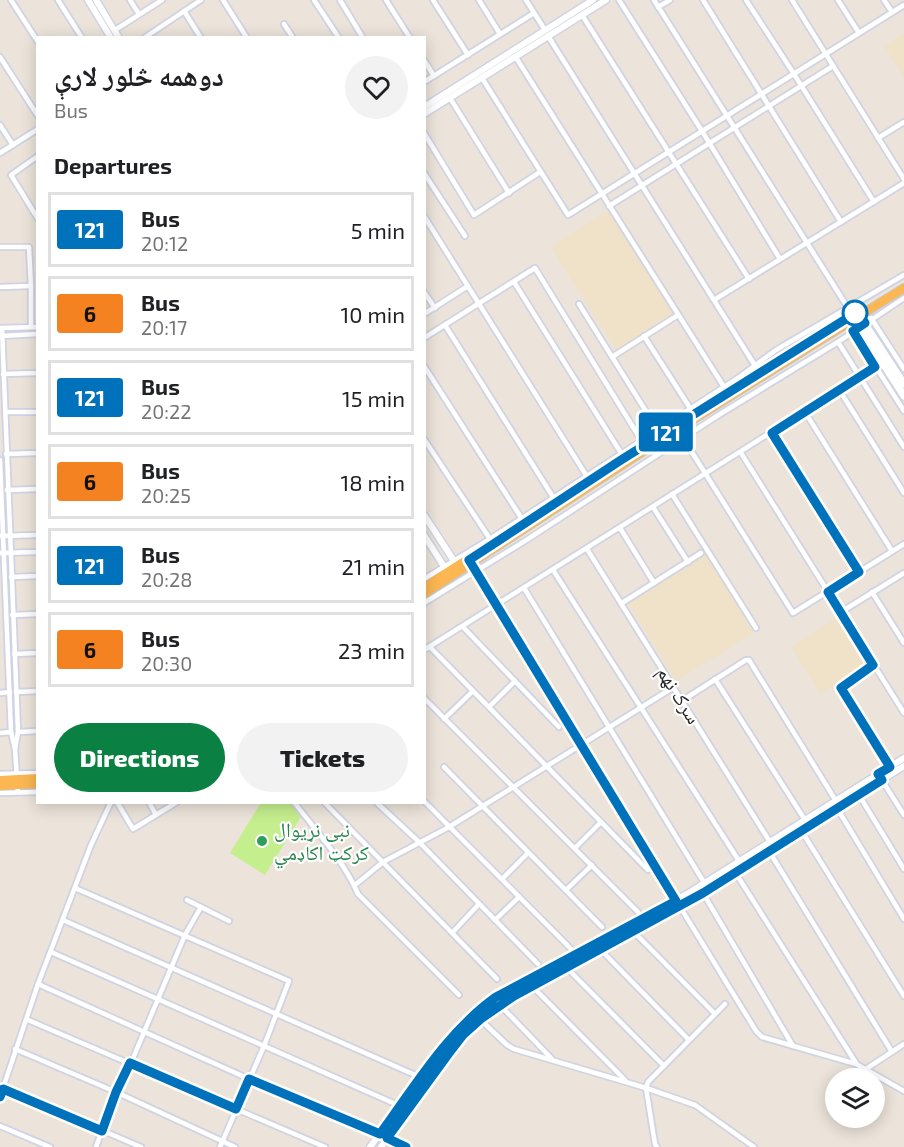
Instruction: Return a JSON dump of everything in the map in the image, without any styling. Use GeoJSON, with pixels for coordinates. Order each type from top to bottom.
{"type":"FeatureCollection","features":[{"type":"Feature","properties":{"kind":"highway"},"geometry":{"type":"LineString","coordinates":[[856,319],[904,282]]}},
{"type":"Feature","properties":{"kind":"highway"},"geometry":{"type":"LineString","coordinates":[[426,593],[472,566],[621,460],[904,288]]}},
{"type":"Feature","properties":{"kind":"highway"},"geometry":{"type":"LineString","coordinates":[[426,585],[456,564],[472,566]]}},
{"type":"Feature","properties":{"kind":"highway"},"geometry":{"type":"LineString","coordinates":[[0,786],[36,778]]}},
{"type":"Feature","properties":{"kind":"highway"},"geometry":{"type":"LineString","coordinates":[[0,780],[36,784]]}},
{"type":"Feature","properties":{"kind":"main road"},"geometry":{"type":"LineString","coordinates":[[856,319],[904,384]]}},
{"type":"Feature","properties":{"kind":"main road"},"geometry":{"type":"LineString","coordinates":[[856,319],[904,396]]}},
{"type":"Feature","properties":{"kind":"street"},"geometry":{"type":"LineString","coordinates":[[11,0],[36,39]]}},
{"type":"Feature","properties":{"kind":"street"},"geometry":{"type":"LineString","coordinates":[[58,0],[81,36]]}},
{"type":"Feature","properties":{"kind":"street"},"geometry":{"type":"LineString","coordinates":[[87,0],[110,36]]}},
{"type":"Feature","properties":{"kind":"street"},"geometry":{"type":"LineString","coordinates":[[96,0],[118,36]]}},
{"type":"Feature","properties":{"kind":"street"},"geometry":{"type":"LineString","coordinates":[[130,0],[140,14]]}},
{"type":"Feature","properties":{"kind":"street"},"geometry":{"type":"LineString","coordinates":[[115,30],[162,0]]}},
{"type":"Feature","properties":{"kind":"street"},"geometry":{"type":"LineString","coordinates":[[152,35],[201,0]]}},
{"type":"Feature","properties":{"kind":"street"},"geometry":{"type":"LineString","coordinates":[[223,0],[246,36]]}},
{"type":"Feature","properties":{"kind":"street"},"geometry":{"type":"LineString","coordinates":[[315,0],[338,36]]}},
{"type":"Feature","properties":{"kind":"street"},"geometry":{"type":"LineString","coordinates":[[340,0],[362,36]]}},
{"type":"Feature","properties":{"kind":"street"},"geometry":{"type":"LineString","coordinates":[[386,0],[409,36]]}},
{"type":"Feature","properties":{"kind":"street"},"geometry":{"type":"LineString","coordinates":[[433,0],[468,55]]}},
{"type":"Feature","properties":{"kind":"street"},"geometry":{"type":"LineString","coordinates":[[479,0],[500,34]]}},
{"type":"Feature","properties":{"kind":"street"},"geometry":{"type":"LineString","coordinates":[[526,0],[754,364]]}},
{"type":"Feature","properties":{"kind":"street"},"geometry":{"type":"LineString","coordinates":[[426,113],[515,56],[592,0]]}},
{"type":"Feature","properties":{"kind":"street"},"geometry":{"type":"LineString","coordinates":[[426,106],[546,33],[606,0]]}},
{"type":"Feature","properties":{"kind":"street"},"geometry":{"type":"LineString","coordinates":[[619,0],[780,259]]}},
{"type":"Feature","properties":{"kind":"street"},"geometry":{"type":"LineString","coordinates":[[654,0],[806,244],[856,319],[875,367],[904,411]]}},
{"type":"Feature","properties":{"kind":"street"},"geometry":{"type":"LineString","coordinates":[[658,7],[670,0]]}},
{"type":"Feature","properties":{"kind":"street"},"geometry":{"type":"LineString","coordinates":[[703,0],[841,222]]}},
{"type":"Feature","properties":{"kind":"street"},"geometry":{"type":"LineString","coordinates":[[746,0],[874,202]]}},
{"type":"Feature","properties":{"kind":"street"},"geometry":{"type":"LineString","coordinates":[[714,300],[874,202],[904,181],[792,0]]}},
{"type":"Feature","properties":{"kind":"street"},"geometry":{"type":"LineString","coordinates":[[838,0],[859,33]]}},
{"type":"Feature","properties":{"kind":"street"},"geometry":{"type":"LineString","coordinates":[[884,0],[892,12]]}},
{"type":"Feature","properties":{"kind":"street"},"geometry":{"type":"LineString","coordinates":[[482,78],[568,215],[904,5]]}},
{"type":"Feature","properties":{"kind":"street"},"geometry":{"type":"LineString","coordinates":[[184,11],[200,36]]}},
{"type":"Feature","properties":{"kind":"street"},"geometry":{"type":"LineString","coordinates":[[426,81],[534,13]]}},
{"type":"Feature","properties":{"kind":"street"},"geometry":{"type":"LineString","coordinates":[[582,15],[749,279]]}},
{"type":"Feature","properties":{"kind":"street"},"geometry":{"type":"LineString","coordinates":[[284,24],[292,36]]}},
{"type":"Feature","properties":{"kind":"street"},"geometry":{"type":"LineString","coordinates":[[515,56],[724,387]]}},
{"type":"Feature","properties":{"kind":"street"},"geometry":{"type":"LineString","coordinates":[[0,57],[36,113]]}},
{"type":"Feature","properties":{"kind":"street"},"geometry":{"type":"LineString","coordinates":[[426,63],[434,76]]}},
{"type":"Feature","properties":{"kind":"street"},"geometry":{"type":"LineString","coordinates":[[609,206],[833,66]]}},
{"type":"Feature","properties":{"kind":"street"},"geometry":{"type":"LineString","coordinates":[[450,98],[509,192]]}},
{"type":"Feature","properties":{"kind":"street"},"geometry":{"type":"LineString","coordinates":[[878,138],[904,122]]}},
{"type":"Feature","properties":{"kind":"street"},"geometry":{"type":"LineString","coordinates":[[0,125],[13,145]]}},
{"type":"Feature","properties":{"kind":"street"},"geometry":{"type":"LineString","coordinates":[[0,153],[36,130]]}},
{"type":"Feature","properties":{"kind":"street"},"geometry":{"type":"LineString","coordinates":[[426,136],[474,215],[540,172]]}},
{"type":"Feature","properties":{"kind":"street"},"geometry":{"type":"LineString","coordinates":[[36,157],[10,175],[36,216]]}},
{"type":"Feature","properties":{"kind":"street"},"geometry":{"type":"LineString","coordinates":[[426,176],[465,236]]}},
{"type":"Feature","properties":{"kind":"street"},"geometry":{"type":"LineString","coordinates":[[426,219],[586,475]]}},
{"type":"Feature","properties":{"kind":"street"},"geometry":{"type":"LineString","coordinates":[[0,247],[29,247],[32,286],[31,327]]}},
{"type":"Feature","properties":{"kind":"street"},"geometry":{"type":"LineString","coordinates":[[426,337],[535,268],[641,440]]}},
{"type":"Feature","properties":{"kind":"street"},"geometry":{"type":"LineString","coordinates":[[426,601],[472,566],[838,342],[856,319],[904,274]]}},
{"type":"Feature","properties":{"kind":"street"},"geometry":{"type":"LineString","coordinates":[[514,282],[621,453]]}},
{"type":"Feature","properties":{"kind":"street"},"geometry":{"type":"LineString","coordinates":[[0,287],[32,286]]}},
{"type":"Feature","properties":{"kind":"street"},"geometry":{"type":"LineString","coordinates":[[426,313],[468,286]]}},
{"type":"Feature","properties":{"kind":"street"},"geometry":{"type":"LineString","coordinates":[[426,295],[435,308]]}},
{"type":"Feature","properties":{"kind":"street"},"geometry":{"type":"LineString","coordinates":[[426,518],[456,564],[586,475],[724,387],[754,364],[798,336],[856,319],[872,318],[904,298]]}},
{"type":"Feature","properties":{"kind":"street"},"geometry":{"type":"LineString","coordinates":[[579,304],[657,429]]}},
{"type":"Feature","properties":{"kind":"street"},"geometry":{"type":"LineString","coordinates":[[612,357],[678,315]]}},
{"type":"Feature","properties":{"kind":"street"},"geometry":{"type":"LineString","coordinates":[[872,318],[904,369]]}},
{"type":"Feature","properties":{"kind":"street"},"geometry":{"type":"LineString","coordinates":[[445,325],[553,497]]}},
{"type":"Feature","properties":{"kind":"street"},"geometry":{"type":"LineString","coordinates":[[15,749],[18,732],[2,536],[6,454],[1,328],[36,327]]}},
{"type":"Feature","properties":{"kind":"street"},"geometry":{"type":"LineString","coordinates":[[1,336],[36,334]]}},
{"type":"Feature","properties":{"kind":"street"},"geometry":{"type":"LineString","coordinates":[[644,336],[690,408]]}},
{"type":"Feature","properties":{"kind":"street"},"geometry":{"type":"LineString","coordinates":[[838,342],[904,447]]}},
{"type":"Feature","properties":{"kind":"street"},"geometry":{"type":"LineString","coordinates":[[648,870],[489,707],[427,648],[875,367]]}},
{"type":"Feature","properties":{"kind":"street"},"geometry":{"type":"LineString","coordinates":[[426,369],[522,519]]}},
{"type":"Feature","properties":{"kind":"street"},"geometry":{"type":"LineString","coordinates":[[3,374],[36,373]]}},
{"type":"Feature","properties":{"kind":"street"},"geometry":{"type":"LineString","coordinates":[[840,391],[904,493]]}},
{"type":"Feature","properties":{"kind":"street"},"geometry":{"type":"LineString","coordinates":[[5,412],[36,412]]}},
{"type":"Feature","properties":{"kind":"street"},"geometry":{"type":"LineString","coordinates":[[805,412],[892,551]]}},
{"type":"Feature","properties":{"kind":"street"},"geometry":{"type":"LineString","coordinates":[[772,433],[859,572]]}},
{"type":"Feature","properties":{"kind":"street"},"geometry":{"type":"LineString","coordinates":[[683,438],[792,612],[904,544]]}},
{"type":"Feature","properties":{"kind":"street"},"geometry":{"type":"LineString","coordinates":[[426,442],[490,539]]}},
{"type":"Feature","properties":{"kind":"street"},"geometry":{"type":"LineString","coordinates":[[6,454],[36,453]]}},
{"type":"Feature","properties":{"kind":"street"},"geometry":{"type":"LineString","coordinates":[[741,453],[904,713]]}},
{"type":"Feature","properties":{"kind":"street"},"geometry":{"type":"LineString","coordinates":[[0,459],[10,536],[5,553]]}},
{"type":"Feature","properties":{"kind":"street"},"geometry":{"type":"LineString","coordinates":[[3,490],[36,489]]}},
{"type":"Feature","properties":{"kind":"street"},"geometry":{"type":"LineString","coordinates":[[672,494],[756,628]]}},
{"type":"Feature","properties":{"kind":"street"},"geometry":{"type":"LineString","coordinates":[[652,507],[688,562]]}},
{"type":"Feature","properties":{"kind":"street"},"geometry":{"type":"LineString","coordinates":[[620,528],[654,583]]}},
{"type":"Feature","properties":{"kind":"street"},"geometry":{"type":"LineString","coordinates":[[2,536],[36,535]]}},
{"type":"Feature","properties":{"kind":"street"},"geometry":{"type":"LineString","coordinates":[[426,538],[446,570],[426,578]]}},
{"type":"Feature","properties":{"kind":"street","name":"سرک نهم"},"geometry":{"type":"LineString","coordinates":[[587,549],[770,842]]}},
{"type":"Feature","properties":{"kind":"street"},"geometry":{"type":"LineString","coordinates":[[5,553],[36,552]]}},
{"type":"Feature","properties":{"kind":"street"},"geometry":{"type":"LineString","coordinates":[[622,603],[701,553]]}},
{"type":"Feature","properties":{"kind":"street"},"geometry":{"type":"LineString","coordinates":[[472,566],[756,1031],[762,1037],[864,1068]]}},
{"type":"Feature","properties":{"kind":"street"},"geometry":{"type":"LineString","coordinates":[[553,570],[739,861]]}},
{"type":"Feature","properties":{"kind":"street"},"geometry":{"type":"LineString","coordinates":[[841,612],[904,573]]}},
{"type":"Feature","properties":{"kind":"street"},"geometry":{"type":"LineString","coordinates":[[5,577],[36,576]]}},
{"type":"Feature","properties":{"kind":"street"},"geometry":{"type":"LineString","coordinates":[[524,588],[705,884]]}},
{"type":"Feature","properties":{"kind":"street"},"geometry":{"type":"LineString","coordinates":[[872,592],[904,643]]}},
{"type":"Feature","properties":{"kind":"street"},"geometry":{"type":"LineString","coordinates":[[0,615],[36,614]]}},
{"type":"Feature","properties":{"kind":"street"},"geometry":{"type":"LineString","coordinates":[[463,627],[559,727]]}},
{"type":"Feature","properties":{"kind":"street"},"geometry":{"type":"LineString","coordinates":[[0,654],[36,653]]}},
{"type":"Feature","properties":{"kind":"street"},"geometry":{"type":"LineString","coordinates":[[683,700],[749,660],[904,919]]}},
{"type":"Feature","properties":{"kind":"street"},"geometry":{"type":"LineString","coordinates":[[873,665],[841,688],[890,767]]}},
{"type":"Feature","properties":{"kind":"street"},"geometry":{"type":"LineString","coordinates":[[716,680],[805,820]]}},
{"type":"Feature","properties":{"kind":"street"},"geometry":{"type":"LineString","coordinates":[[489,707],[515,681]]}},
{"type":"Feature","properties":{"kind":"street"},"geometry":{"type":"LineString","coordinates":[[355,885],[383,862],[449,827],[674,687]]}},
{"type":"Feature","properties":{"kind":"street"},"geometry":{"type":"LineString","coordinates":[[0,693],[36,691]]}},
{"type":"Feature","properties":{"kind":"street"},"geometry":{"type":"LineString","coordinates":[[444,719],[473,691]]}},
{"type":"Feature","properties":{"kind":"street"},"geometry":{"type":"LineString","coordinates":[[13,692],[11,732],[18,782]]}},
{"type":"Feature","properties":{"kind":"street"},"geometry":{"type":"LineString","coordinates":[[426,700],[638,912]]}},
{"type":"Feature","properties":{"kind":"street"},"geometry":{"type":"LineString","coordinates":[[18,732],[36,731]]}},
{"type":"Feature","properties":{"kind":"street"},"geometry":{"type":"LineString","coordinates":[[0,733],[11,732]]}},
{"type":"Feature","properties":{"kind":"street"},"geometry":{"type":"LineString","coordinates":[[381,1147],[463,1035],[482,1018],[532,986],[634,932],[739,861],[805,820],[859,795],[890,767],[904,758]]}},
{"type":"Feature","properties":{"kind":"street"},"geometry":{"type":"LineString","coordinates":[[370,1147],[455,1033],[475,1012],[496,997],[576,954],[703,893],[880,777],[904,766]]}},
{"type":"Feature","properties":{"kind":"street"},"geometry":{"type":"LineString","coordinates":[[444,767],[603,927]]}},
{"type":"Feature","properties":{"kind":"street"},"geometry":{"type":"LineString","coordinates":[[0,774],[36,791]]}},
{"type":"Feature","properties":{"kind":"street"},"geometry":{"type":"LineString","coordinates":[[0,793],[36,774]]}},
{"type":"Feature","properties":{"kind":"street"},"geometry":{"type":"LineString","coordinates":[[880,777],[904,815]]}},
{"type":"Feature","properties":{"kind":"street"},"geometry":{"type":"LineString","coordinates":[[859,795],[904,869]]}},
{"type":"Feature","properties":{"kind":"street"},"geometry":{"type":"LineString","coordinates":[[426,803],[576,954]]}},
{"type":"Feature","properties":{"kind":"street"},"geometry":{"type":"LineString","coordinates":[[0,1097],[15,1049],[28,1020],[38,984],[110,804]]}},
{"type":"Feature","properties":{"kind":"street"},"geometry":{"type":"LineString","coordinates":[[118,804],[133,829],[174,804]]}},
{"type":"Feature","properties":{"kind":"street"},"geometry":{"type":"LineString","coordinates":[[150,804],[156,815]]}},
{"type":"Feature","properties":{"kind":"street"},"geometry":{"type":"LineString","coordinates":[[295,804],[355,885],[358,894],[459,995]]}},
{"type":"Feature","properties":{"kind":"street"},"geometry":{"type":"LineString","coordinates":[[326,804],[497,979]]}},
{"type":"Feature","properties":{"kind":"street"},"geometry":{"type":"LineString","coordinates":[[378,804],[419,842],[538,964]]}},
{"type":"Feature","properties":{"kind":"street"},"geometry":{"type":"LineString","coordinates":[[575,848],[601,822]]}},
{"type":"Feature","properties":{"kind":"street"},"geometry":{"type":"LineString","coordinates":[[801,830],[904,996]]}},
{"type":"Feature","properties":{"kind":"street"},"geometry":{"type":"LineString","coordinates":[[769,851],[892,1052]]}},
{"type":"Feature","properties":{"kind":"street"},"geometry":{"type":"LineString","coordinates":[[502,879],[528,853]]}},
{"type":"Feature","properties":{"kind":"street"},"geometry":{"type":"LineString","coordinates":[[566,890],[592,865]]}},
{"type":"Feature","properties":{"kind":"street"},"geometry":{"type":"LineString","coordinates":[[735,872],[856,1064]]}},
{"type":"Feature","properties":{"kind":"street"},"geometry":{"type":"LineString","coordinates":[[75,888],[287,979],[289,984],[277,1015],[221,1144]]}},
{"type":"Feature","properties":{"kind":"street"},"geometry":{"type":"LineString","coordinates":[[703,893],[794,1046]]}},
{"type":"Feature","properties":{"kind":"street"},"geometry":{"type":"LineString","coordinates":[[495,920],[519,897]]}},
{"type":"Feature","properties":{"kind":"street"},"geometry":{"type":"LineString","coordinates":[[187,900],[229,921]]}},
{"type":"Feature","properties":{"kind":"street"},"geometry":{"type":"LineString","coordinates":[[452,933],[479,904]]}},
{"type":"Feature","properties":{"kind":"street"},"geometry":{"type":"LineString","coordinates":[[96,1147],[116,1092],[185,935],[201,907]]}},
{"type":"Feature","properties":{"kind":"street"},"geometry":{"type":"LineString","coordinates":[[63,920],[422,1078]]}},
{"type":"Feature","properties":{"kind":"street"},"geometry":{"type":"LineString","coordinates":[[634,932],[715,1014]]}},
{"type":"Feature","properties":{"kind":"street"},"geometry":{"type":"LineString","coordinates":[[601,950],[689,1040]]}},
{"type":"Feature","properties":{"kind":"street"},"geometry":{"type":"LineString","coordinates":[[51,952],[400,1106]]}},
{"type":"Feature","properties":{"kind":"street"},"geometry":{"type":"LineString","coordinates":[[567,968],[664,1066]]}},
{"type":"Feature","properties":{"kind":"street"},"geometry":{"type":"LineString","coordinates":[[38,984],[249,1079],[380,1134]]}},
{"type":"Feature","properties":{"kind":"street"},"geometry":{"type":"LineString","coordinates":[[532,986],[627,1082]]}},
{"type":"Feature","properties":{"kind":"street"},"geometry":{"type":"LineString","coordinates":[[500,1005],[553,1061]]}},
{"type":"Feature","properties":{"kind":"street"},"geometry":{"type":"LineString","coordinates":[[657,1147],[646,1088],[648,1082],[725,1005]]}},
{"type":"Feature","properties":{"kind":"street"},"geometry":{"type":"LineString","coordinates":[[28,1020],[325,1147]]}},
{"type":"Feature","properties":{"kind":"street"},"geometry":{"type":"LineString","coordinates":[[486,1025],[514,1049],[627,1082],[695,1105],[754,1147]]}},
{"type":"Feature","properties":{"kind":"street"},"geometry":{"type":"LineString","coordinates":[[868,1068],[904,1044]]}},
{"type":"Feature","properties":{"kind":"street"},"geometry":{"type":"LineString","coordinates":[[15,1049],[116,1092],[221,1144],[235,1147]]}},
{"type":"Feature","properties":{"kind":"street"},"geometry":{"type":"LineString","coordinates":[[885,1080],[904,1091]]}},
{"type":"Feature","properties":{"kind":"street"},"geometry":{"type":"LineString","coordinates":[[3,1089],[141,1147]]}},
{"type":"Feature","properties":{"kind":"street"},"geometry":{"type":"LineString","coordinates":[[0,1126],[50,1147]]}},
{"type":"Feature","properties":{"kind":"street"},"geometry":{"type":"LineString","coordinates":[[387,1138],[406,1147]]}},
{"type":"Feature","properties":{"kind":"shaded area"},"geometry":{"type":"Polygon","coordinates":[[[904,33],[904,77],[884,46],[904,33]]]}},
{"type":"Feature","properties":{"kind":"shaded area"},"geometry":{"type":"Polygon","coordinates":[[[608,210],[674,312],[616,350],[550,247],[608,210]]]}},
{"type":"Feature","properties":{"kind":"shaded area"},"geometry":{"type":"Polygon","coordinates":[[[706,554],[754,633],[676,681],[628,603],[706,554]]]}},
{"type":"Feature","properties":{"kind":"shaded area"},"geometry":{"type":"Polygon","coordinates":[[[836,618],[866,665],[820,694],[791,647],[836,618]]]}},
{"type":"Feature","properties":{"kind":"green space","name":"نبی نړیوال کرکټ اکاډمي"},"geometry":{"type":"Polygon","coordinates":[[[260,804],[291,804],[301,817],[265,875],[230,853],[260,804]]]}},
{"type":"Feature","properties":{"kind":"bus line","name":"121"},"geometry":{"type":"LineString","coordinates":[[0,1097],[3,1089],[102,1131],[116,1092],[130,1063],[236,1109],[249,1079],[380,1134],[455,1033],[475,1012],[496,997],[676,901],[469,560],[705,406],[857,312],[865,323],[853,331],[875,367],[772,433],[859,572],[828,592],[873,665],[841,688],[890,767],[878,774],[882,780],[703,893],[514,996],[482,1018],[463,1035],[387,1138],[406,1147]]}},
{"type":"Feature","properties":{"kind":"place","name":"نبی نړیوال کرکټ اکاډمي"},"geometry":{"type":"Point","coordinates":[262,841]}}]}
